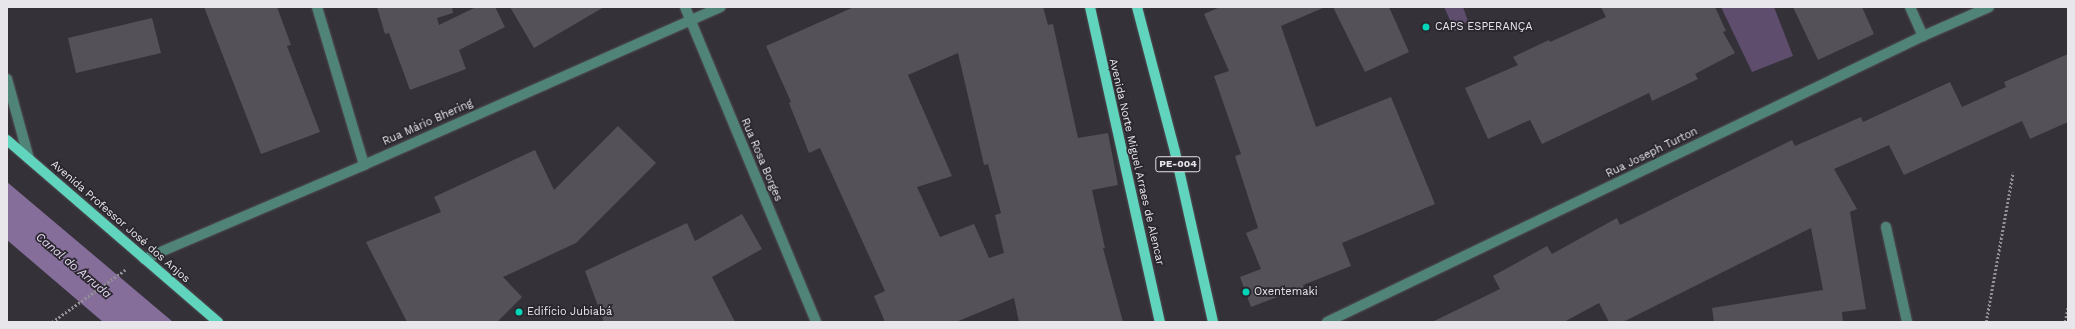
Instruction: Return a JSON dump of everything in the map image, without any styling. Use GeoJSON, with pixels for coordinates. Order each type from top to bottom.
{"type":"FeatureCollection","features":[{"type":"Feature","properties":{"kind":"main road","name":"Avenida Norte Miguel Arraes de Alencar"},"geometry":{"type":"LineString","coordinates":[[1090,7],[1160,322]]}},
{"type":"Feature","properties":{"kind":"main road","name":"PE-004"},"geometry":{"type":"LineString","coordinates":[[1138,7],[1175,152],[1213,322]]}},
{"type":"Feature","properties":{"kind":"main road","name":"Avenida Professor José dos Anjos"},"geometry":{"type":"LineString","coordinates":[[7,140],[218,322]]}},
{"type":"Feature","properties":{"kind":"street"},"geometry":{"type":"LineString","coordinates":[[317,7],[364,165]]}},
{"type":"Feature","properties":{"kind":"street","name":"Rua Rosa Borges"},"geometry":{"type":"LineString","coordinates":[[685,7],[689,21],[816,322]]}},
{"type":"Feature","properties":{"kind":"street","name":"Rua Mário Bhering"},"geometry":{"type":"LineString","coordinates":[[144,259],[364,165],[721,7]]}},
{"type":"Feature","properties":{"kind":"street"},"geometry":{"type":"LineString","coordinates":[[1910,7],[1923,36]]}},
{"type":"Feature","properties":{"kind":"street","name":"Rua Joseph Turton"},"geometry":{"type":"LineString","coordinates":[[1327,322],[1923,36],[1989,7]]}},
{"type":"Feature","properties":{"kind":"street"},"geometry":{"type":"LineString","coordinates":[[7,79],[28,158]]}},
{"type":"Feature","properties":{"kind":"street"},"geometry":{"type":"LineString","coordinates":[[1886,227],[1907,322]]}},
{"type":"Feature","properties":{"kind":"path"},"geometry":{"type":"LineString","coordinates":[[1986,322],[2013,172]]}},
{"type":"Feature","properties":{"kind":"path"},"geometry":{"type":"LineString","coordinates":[[52,322],[125,270]]}},
{"type":"Feature","properties":{"kind":"path"},"geometry":{"type":"LineString","coordinates":[[2065,322],[2068,307]]}},
{"type":"Feature","properties":{"kind":"shaded area"},"geometry":{"type":"Polygon","coordinates":[[[1444,7],[1463,7],[1468,21],[1455,31],[1444,7]]]}},
{"type":"Feature","properties":{"kind":"shaded area"},"geometry":{"type":"Polygon","coordinates":[[[1721,7],[1774,7],[1793,56],[1752,72],[1721,7]]]}},
{"type":"Feature","properties":{"kind":"water","name":"Canal do Arruda"},"geometry":{"type":"Polygon","coordinates":[[[7,182],[173,322],[103,322],[7,240],[7,182]]]}},
{"type":"Feature","properties":{"kind":"building"},"geometry":{"type":"Polygon","coordinates":[[[204,7],[277,7],[291,45],[287,46],[320,132],[261,154],[204,7]]]}},
{"type":"Feature","properties":{"kind":"building"},"geometry":{"type":"Polygon","coordinates":[[[377,7],[452,7],[453,13],[437,18],[439,25],[476,7],[495,7],[505,27],[459,50],[466,69],[410,90],[389,33],[385,34],[377,7]]]}},
{"type":"Feature","properties":{"kind":"building"},"geometry":{"type":"Polygon","coordinates":[[[510,7],[604,7],[534,48],[510,7]]]}},
{"type":"Feature","properties":{"kind":"building"},"geometry":{"type":"Polygon","coordinates":[[[854,7],[1043,7],[1048,25],[1053,24],[1078,138],[1108,133],[1118,185],[1092,190],[1105,248],[1103,248],[1123,322],[1019,322],[1014,298],[956,322],[885,322],[874,296],[885,291],[820,148],[809,153],[789,103],[791,102],[766,46],[854,7]],[[958,53],[908,75],[952,176],[917,187],[940,237],[974,224],[989,258],[1004,253],[995,215],[1001,213],[988,164],[984,165],[958,53]]]}},
{"type":"Feature","properties":{"kind":"building"},"geometry":{"type":"Polygon","coordinates":[[[1220,7],[1325,7],[1281,26],[1316,127],[1391,97],[1435,204],[1342,243],[1351,266],[1303,285],[1304,287],[1251,307],[1240,277],[1261,269],[1246,233],[1258,228],[1235,156],[1241,154],[1214,76],[1229,71],[1204,14],[1220,7]]]}},
{"type":"Feature","properties":{"kind":"building"},"geometry":{"type":"Polygon","coordinates":[[[1333,7],[1389,7],[1409,52],[1365,72],[1333,7]]]}},
{"type":"Feature","properties":{"kind":"building"},"geometry":{"type":"Polygon","coordinates":[[[1601,7],[1715,7],[1726,31],[1723,32],[1735,53],[1695,74],[1698,79],[1652,101],[1649,93],[1542,144],[1530,120],[1488,139],[1465,88],[1518,65],[1513,57],[1549,40],[1550,42],[1606,17],[1601,7]]]}},
{"type":"Feature","properties":{"kind":"building"},"geometry":{"type":"Polygon","coordinates":[[[1793,7],[1862,7],[1874,34],[1818,60],[1793,7]]]}},
{"type":"Feature","properties":{"kind":"building"},"geometry":{"type":"Polygon","coordinates":[[[152,18],[161,53],[76,73],[68,38],[152,18]]]}},
{"type":"Feature","properties":{"kind":"building"},"geometry":{"type":"Polygon","coordinates":[[[2068,54],[2068,122],[2030,139],[2022,121],[1904,175],[1889,145],[1834,169],[1857,209],[1850,212],[1866,309],[1842,312],[1843,322],[1714,322],[1712,308],[1823,290],[1811,228],[1623,322],[1609,322],[1599,303],[1564,322],[1432,322],[1500,289],[1493,276],[1547,246],[1552,254],[1617,218],[1620,225],[1792,140],[1795,146],[1861,117],[1863,122],[1950,82],[1962,107],[2006,87],[2004,82],[2068,54]]]}},
{"type":"Feature","properties":{"kind":"building"},"geometry":{"type":"Polygon","coordinates":[[[618,126],[656,163],[576,243],[503,277],[522,297],[497,322],[407,322],[366,242],[441,212],[434,197],[535,150],[554,190],[618,126]]]}},
{"type":"Feature","properties":{"kind":"building"},"geometry":{"type":"Polygon","coordinates":[[[742,214],[762,249],[712,277],[735,322],[604,322],[585,271],[687,223],[695,241],[742,214]]]}},
{"type":"Feature","properties":{"kind":"place","name":"CAPS ESPERANÇA"},"geometry":{"type":"Point","coordinates":[1426,27]}},
{"type":"Feature","properties":{"kind":"place","name":"Oxentemaki"},"geometry":{"type":"Point","coordinates":[1246,292]}},
{"type":"Feature","properties":{"kind":"place","name":"Edifício Jubiabá"},"geometry":{"type":"Point","coordinates":[519,312]}}]}
